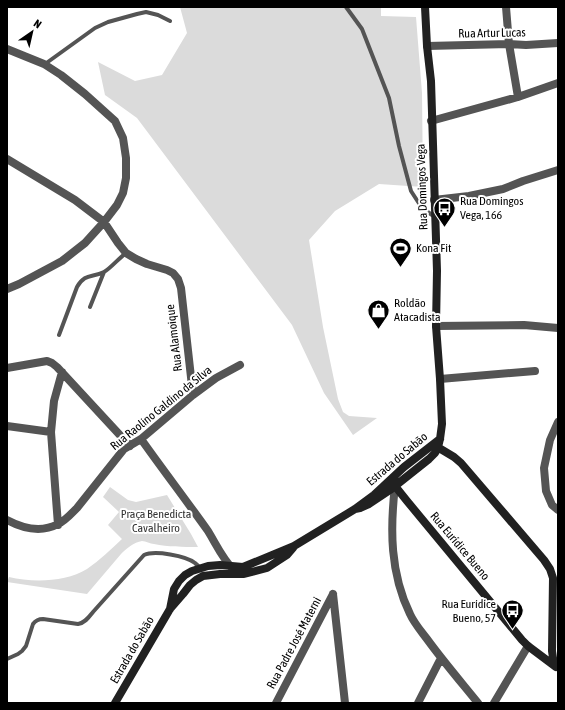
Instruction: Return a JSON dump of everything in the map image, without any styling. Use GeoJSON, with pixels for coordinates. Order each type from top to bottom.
{"type":"FeatureCollection","features":[{"type":"Feature","properties":{"kind":"street","name":"Rua Domingos Vega"},"geometry":{"type":"LineString","coordinates":[[425,7],[431,81],[431,121],[437,277],[436,326],[442,424],[437,443]]}},
{"type":"Feature","properties":{"kind":"street"},"geometry":{"type":"LineString","coordinates":[[506,7],[509,44],[518,97]]}},
{"type":"Feature","properties":{"kind":"street","name":"Rua Artur Lucas"},"geometry":{"type":"LineString","coordinates":[[427,46],[526,45],[558,43]]}},
{"type":"Feature","properties":{"kind":"street"},"geometry":{"type":"LineString","coordinates":[[7,48],[44,64],[61,75],[115,121],[123,138],[126,158],[126,178],[123,193],[117,205],[85,243],[62,261],[7,289]]}},
{"type":"Feature","properties":{"kind":"street"},"geometry":{"type":"LineString","coordinates":[[431,121],[518,97],[558,83]]}},
{"type":"Feature","properties":{"kind":"street","name":"Rua Alamoique"},"geometry":{"type":"LineString","coordinates":[[7,158],[75,200],[104,222],[126,253],[147,264],[167,270],[173,273],[178,279],[193,395]]}},
{"type":"Feature","properties":{"kind":"street"},"geometry":{"type":"LineString","coordinates":[[434,200],[503,190],[523,181],[558,170]]}},
{"type":"Feature","properties":{"kind":"street"},"geometry":{"type":"LineString","coordinates":[[436,326],[524,325],[558,328]]}},
{"type":"Feature","properties":{"kind":"street"},"geometry":{"type":"LineString","coordinates":[[7,368],[47,362],[52,363],[130,446]]}},
{"type":"Feature","properties":{"kind":"street","name":"Rua Raolino Galdino da Silva"},"geometry":{"type":"LineString","coordinates":[[58,525],[69,516],[88,495],[120,454],[141,439],[193,395],[216,378],[240,365]]}},
{"type":"Feature","properties":{"kind":"street"},"geometry":{"type":"LineString","coordinates":[[440,379],[535,371]]}},
{"type":"Feature","properties":{"kind":"street"},"geometry":{"type":"LineString","coordinates":[[7,520],[20,526],[36,529],[58,525],[51,432],[54,401],[62,372]]}},
{"type":"Feature","properties":{"kind":"street"},"geometry":{"type":"LineString","coordinates":[[558,422],[554,442],[544,468],[546,491],[552,505],[558,510]]}},
{"type":"Feature","properties":{"kind":"street"},"geometry":{"type":"LineString","coordinates":[[7,426],[51,432]]}},
{"type":"Feature","properties":{"kind":"street"},"geometry":{"type":"LineString","coordinates":[[141,439],[212,538],[229,566],[239,574]]}},
{"type":"Feature","properties":{"kind":"street"},"geometry":{"type":"LineString","coordinates":[[437,443],[461,463],[550,569],[553,578],[556,667]]}},
{"type":"Feature","properties":{"kind":"street","name":"Estrada do Sabão"},"geometry":{"type":"LineString","coordinates":[[170,609],[174,589],[185,575],[208,566],[243,567],[294,546],[355,509],[404,467],[437,443]]}},
{"type":"Feature","properties":{"kind":"street","name":"Estrada do Sabão"},"geometry":{"type":"LineString","coordinates":[[355,509],[370,504],[429,459],[435,453],[437,443]]}},
{"type":"Feature","properties":{"kind":"street"},"geometry":{"type":"LineString","coordinates":[[404,467],[395,481],[392,509],[392,545],[395,570],[403,597],[410,615],[441,658],[478,703]]}},
{"type":"Feature","properties":{"kind":"street","name":"Rua Eurídice Bueno"},"geometry":{"type":"LineString","coordinates":[[395,486],[525,643],[556,667]]}},
{"type":"Feature","properties":{"kind":"street","name":"Estrada do Sabão"},"geometry":{"type":"LineString","coordinates":[[115,703],[170,609],[190,585],[203,576],[244,574],[267,568],[287,555],[294,546]]}},
{"type":"Feature","properties":{"kind":"street","name":"Rua Padre José Materni"},"geometry":{"type":"LineString","coordinates":[[276,703],[333,594],[345,703]]}},
{"type":"Feature","properties":{"kind":"street"},"geometry":{"type":"LineString","coordinates":[[494,703],[525,643]]}},
{"type":"Feature","properties":{"kind":"street","name":"Rua Eurídice Bueno"},"geometry":{"type":"LineString","coordinates":[[525,643],[539,649],[555,651]]}},
{"type":"Feature","properties":{"kind":"street"},"geometry":{"type":"LineString","coordinates":[[418,703],[441,658]]}},
{"type":"Feature","properties":{"kind":"lane"},"geometry":{"type":"LineString","coordinates":[[346,7],[362,29],[389,98],[399,146],[411,191],[422,208],[435,217]]}},
{"type":"Feature","properties":{"kind":"lane"},"geometry":{"type":"LineString","coordinates":[[44,64],[89,31],[108,22],[146,12],[158,15],[170,21]]}},
{"type":"Feature","properties":{"kind":"lane"},"geometry":{"type":"LineString","coordinates":[[59,335],[77,287],[83,278],[104,272],[126,253]]}},
{"type":"Feature","properties":{"kind":"lane"},"geometry":{"type":"LineString","coordinates":[[90,307],[104,272]]}},
{"type":"Feature","properties":{"kind":"lane"},"geometry":{"type":"LineString","coordinates":[[7,659],[22,651],[26,646],[35,622],[38,619],[78,624],[84,622],[144,555],[151,553],[174,556],[195,563],[200,568]]}},
{"type":"Feature","properties":{"kind":"green space"},"geometry":{"type":"Polygon","coordinates":[[[180,7],[381,7],[381,16],[416,17],[422,93],[423,187],[379,184],[335,211],[309,240],[323,327],[338,399],[343,412],[349,416],[377,418],[353,435],[324,393],[292,325],[137,118],[105,95],[98,62],[135,81],[162,75],[187,33],[180,7]]]}},
{"type":"Feature","properties":{"kind":"green space","name":"Praça Benedicta Cavalheiro"},"geometry":{"type":"Polygon","coordinates":[[[110,487],[128,500],[136,502],[167,495],[198,547],[165,546],[152,544],[145,541],[136,543],[121,554],[87,594],[7,582],[9,577],[39,581],[69,577],[87,569],[114,547],[122,539],[108,525],[119,512],[103,497],[110,487]]]}},
{"type":"Feature","properties":{"kind":"place","name":"Rua Domingos Vega, 166"},"geometry":{"type":"Point","coordinates":[444,228]}},
{"type":"Feature","properties":{"kind":"place","name":"Kona Fit"},"geometry":{"type":"Point","coordinates":[400,268]}},
{"type":"Feature","properties":{"kind":"place","name":"Roldão Atacadista"},"geometry":{"type":"Point","coordinates":[379,330]}},
{"type":"Feature","properties":{"kind":"place","name":"Rua Eurídice Bueno, 57"},"geometry":{"type":"Point","coordinates":[512,630]}}]}
